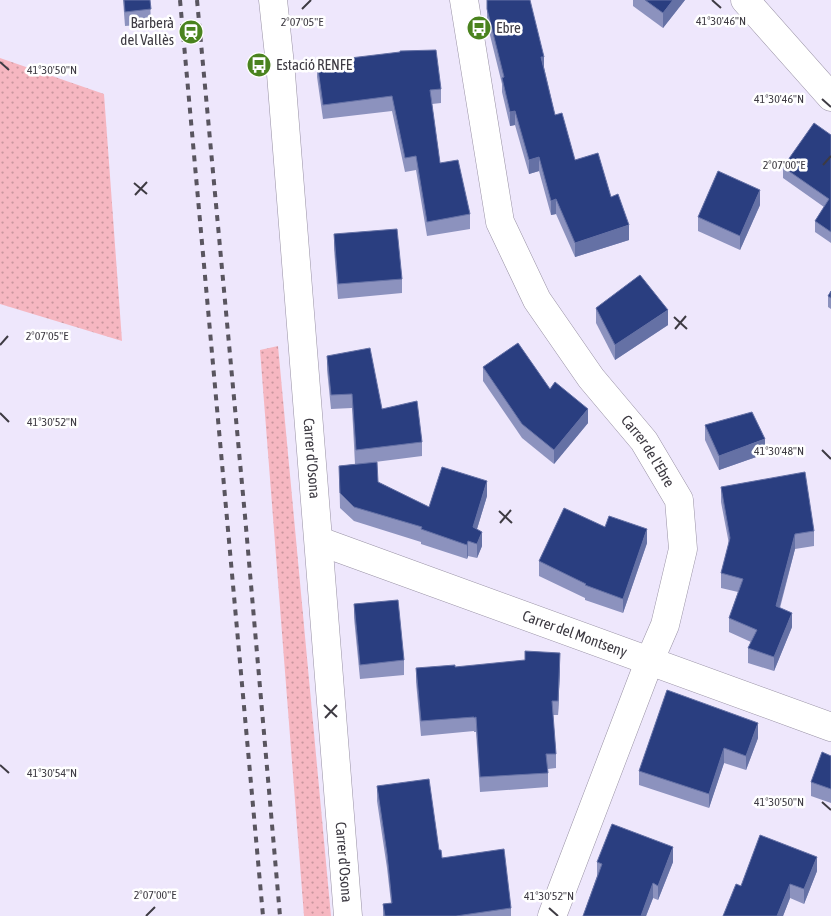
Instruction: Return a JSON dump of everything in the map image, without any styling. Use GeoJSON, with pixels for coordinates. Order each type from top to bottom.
{"type":"FeatureCollection","features":[{"type":"Feature","properties":{"kind":"street","name":"Carrer d'Osona"},"geometry":{"type":"LineString","coordinates":[[272,0],[282,84],[348,916]]}},
{"type":"Feature","properties":{"kind":"street","name":"Carrer de l'Ebre"},"geometry":{"type":"LineString","coordinates":[[464,0],[500,222],[538,300],[591,378],[644,441],[679,500],[683,549],[665,625],[649,662],[552,916]]}},
{"type":"Feature","properties":{"kind":"street"},"geometry":{"type":"LineString","coordinates":[[746,0],[831,97]]}},
{"type":"Feature","properties":{"kind":"street","name":"Carrer del Montseny"},"geometry":{"type":"LineString","coordinates":[[319,541],[831,727]]}},
{"type":"Feature","properties":{"kind":"shaded area"},"geometry":{"type":"Polygon","coordinates":[[[0,58],[104,94],[122,341],[0,304],[0,58]]]}},
{"type":"Feature","properties":{"kind":"shaded area"},"geometry":{"type":"Polygon","coordinates":[[[278,346],[331,916],[304,916],[260,350],[278,346]]]}},
{"type":"Feature","properties":{"kind":"building"},"geometry":{"type":"Polygon","coordinates":[[[124,0],[150,0],[151,9],[125,12],[124,0]]]}},
{"type":"Feature","properties":{"kind":"building"},"geometry":{"type":"Polygon","coordinates":[[[487,0],[530,0],[544,57],[541,57],[555,115],[562,113],[575,160],[598,153],[611,197],[618,194],[629,225],[575,243],[556,199],[551,201],[539,157],[529,160],[515,111],[510,112],[502,78],[504,77],[487,9],[487,0]]]}},
{"type":"Feature","properties":{"kind":"building"},"geometry":{"type":"Polygon","coordinates":[[[645,0],[673,0],[663,13],[645,0]]]}},
{"type":"Feature","properties":{"kind":"building"},"geometry":{"type":"Polygon","coordinates":[[[436,50],[441,89],[430,90],[440,163],[458,160],[470,214],[427,222],[416,156],[405,158],[392,96],[323,105],[317,62],[400,51],[436,50]]]}},
{"type":"Feature","properties":{"kind":"building"},"geometry":{"type":"Polygon","coordinates":[[[814,123],[831,135],[831,232],[815,221],[829,199],[783,167],[814,123]]]}},
{"type":"Feature","properties":{"kind":"building"},"geometry":{"type":"Polygon","coordinates":[[[718,171],[760,190],[740,236],[698,217],[718,171]]]}},
{"type":"Feature","properties":{"kind":"building"},"geometry":{"type":"Polygon","coordinates":[[[397,229],[402,279],[338,284],[334,234],[397,229]]]}},
{"type":"Feature","properties":{"kind":"building"},"geometry":{"type":"Polygon","coordinates":[[[640,275],[668,310],[615,345],[596,308],[640,275]]]}},
{"type":"Feature","properties":{"kind":"building"},"geometry":{"type":"Polygon","coordinates":[[[518,343],[550,389],[555,382],[588,409],[554,450],[522,424],[483,367],[518,343]]]}},
{"type":"Feature","properties":{"kind":"building"},"geometry":{"type":"Polygon","coordinates":[[[370,348],[382,409],[417,401],[422,442],[356,450],[352,394],[331,395],[327,356],[370,348]]]}},
{"type":"Feature","properties":{"kind":"building"},"geometry":{"type":"Polygon","coordinates":[[[752,412],[765,439],[719,456],[705,425],[752,412]]]}},
{"type":"Feature","properties":{"kind":"building"},"geometry":{"type":"Polygon","coordinates":[[[377,462],[378,482],[429,507],[442,467],[487,481],[473,527],[482,532],[477,544],[468,541],[467,545],[421,529],[422,527],[354,507],[340,493],[339,466],[377,462]]]}},
{"type":"Feature","properties":{"kind":"building"},"geometry":{"type":"Polygon","coordinates":[[[805,472],[814,531],[795,534],[776,606],[792,613],[774,657],[748,648],[757,630],[729,618],[743,579],[721,573],[730,538],[721,487],[805,472]]]}},
{"type":"Feature","properties":{"kind":"building"},"geometry":{"type":"Polygon","coordinates":[[[564,508],[605,527],[609,516],[647,529],[623,599],[585,585],[539,561],[564,508]]]}},
{"type":"Feature","properties":{"kind":"building"},"geometry":{"type":"Polygon","coordinates":[[[398,600],[404,660],[360,665],[354,604],[398,600]]]}},
{"type":"Feature","properties":{"kind":"building"},"geometry":{"type":"Polygon","coordinates":[[[525,651],[560,653],[558,701],[552,701],[556,754],[546,754],[548,773],[480,777],[476,717],[421,721],[416,668],[455,665],[455,667],[525,660],[525,651]]]}},
{"type":"Feature","properties":{"kind":"building"},"geometry":{"type":"Polygon","coordinates":[[[667,690],[758,723],[746,756],[724,748],[709,794],[639,771],[667,690]]]}},
{"type":"Feature","properties":{"kind":"building"},"geometry":{"type":"Polygon","coordinates":[[[822,752],[831,756],[831,789],[811,782],[822,752]]]}},
{"type":"Feature","properties":{"kind":"building"},"geometry":{"type":"Polygon","coordinates":[[[429,779],[439,850],[441,850],[442,858],[504,849],[511,908],[456,916],[385,916],[383,904],[392,903],[377,786],[429,779]]]}},
{"type":"Feature","properties":{"kind":"building"},"geometry":{"type":"Polygon","coordinates":[[[612,824],[673,847],[658,886],[653,883],[641,916],[583,916],[602,864],[597,862],[612,824]]]}},
{"type":"Feature","properties":{"kind":"building"},"geometry":{"type":"Polygon","coordinates":[[[760,835],[817,857],[804,889],[790,884],[777,916],[723,916],[736,884],[741,886],[760,835]]]}},
{"type":"Feature","properties":{"kind":"railway"},"geometry":{"type":"LineString","coordinates":[[180,0],[263,916]]}},
{"type":"Feature","properties":{"kind":"railway"},"geometry":{"type":"LineString","coordinates":[[197,0],[280,916]]}},
{"type":"Feature","properties":{"kind":"place","name":"Ebre"},"geometry":{"type":"Point","coordinates":[479,28]}},
{"type":"Feature","properties":{"kind":"place","name":"Barberà del Vallès"},"geometry":{"type":"Point","coordinates":[191,32]}},
{"type":"Feature","properties":{"kind":"place","name":"Estació RENFE"},"geometry":{"type":"Point","coordinates":[259,65]}}]}
